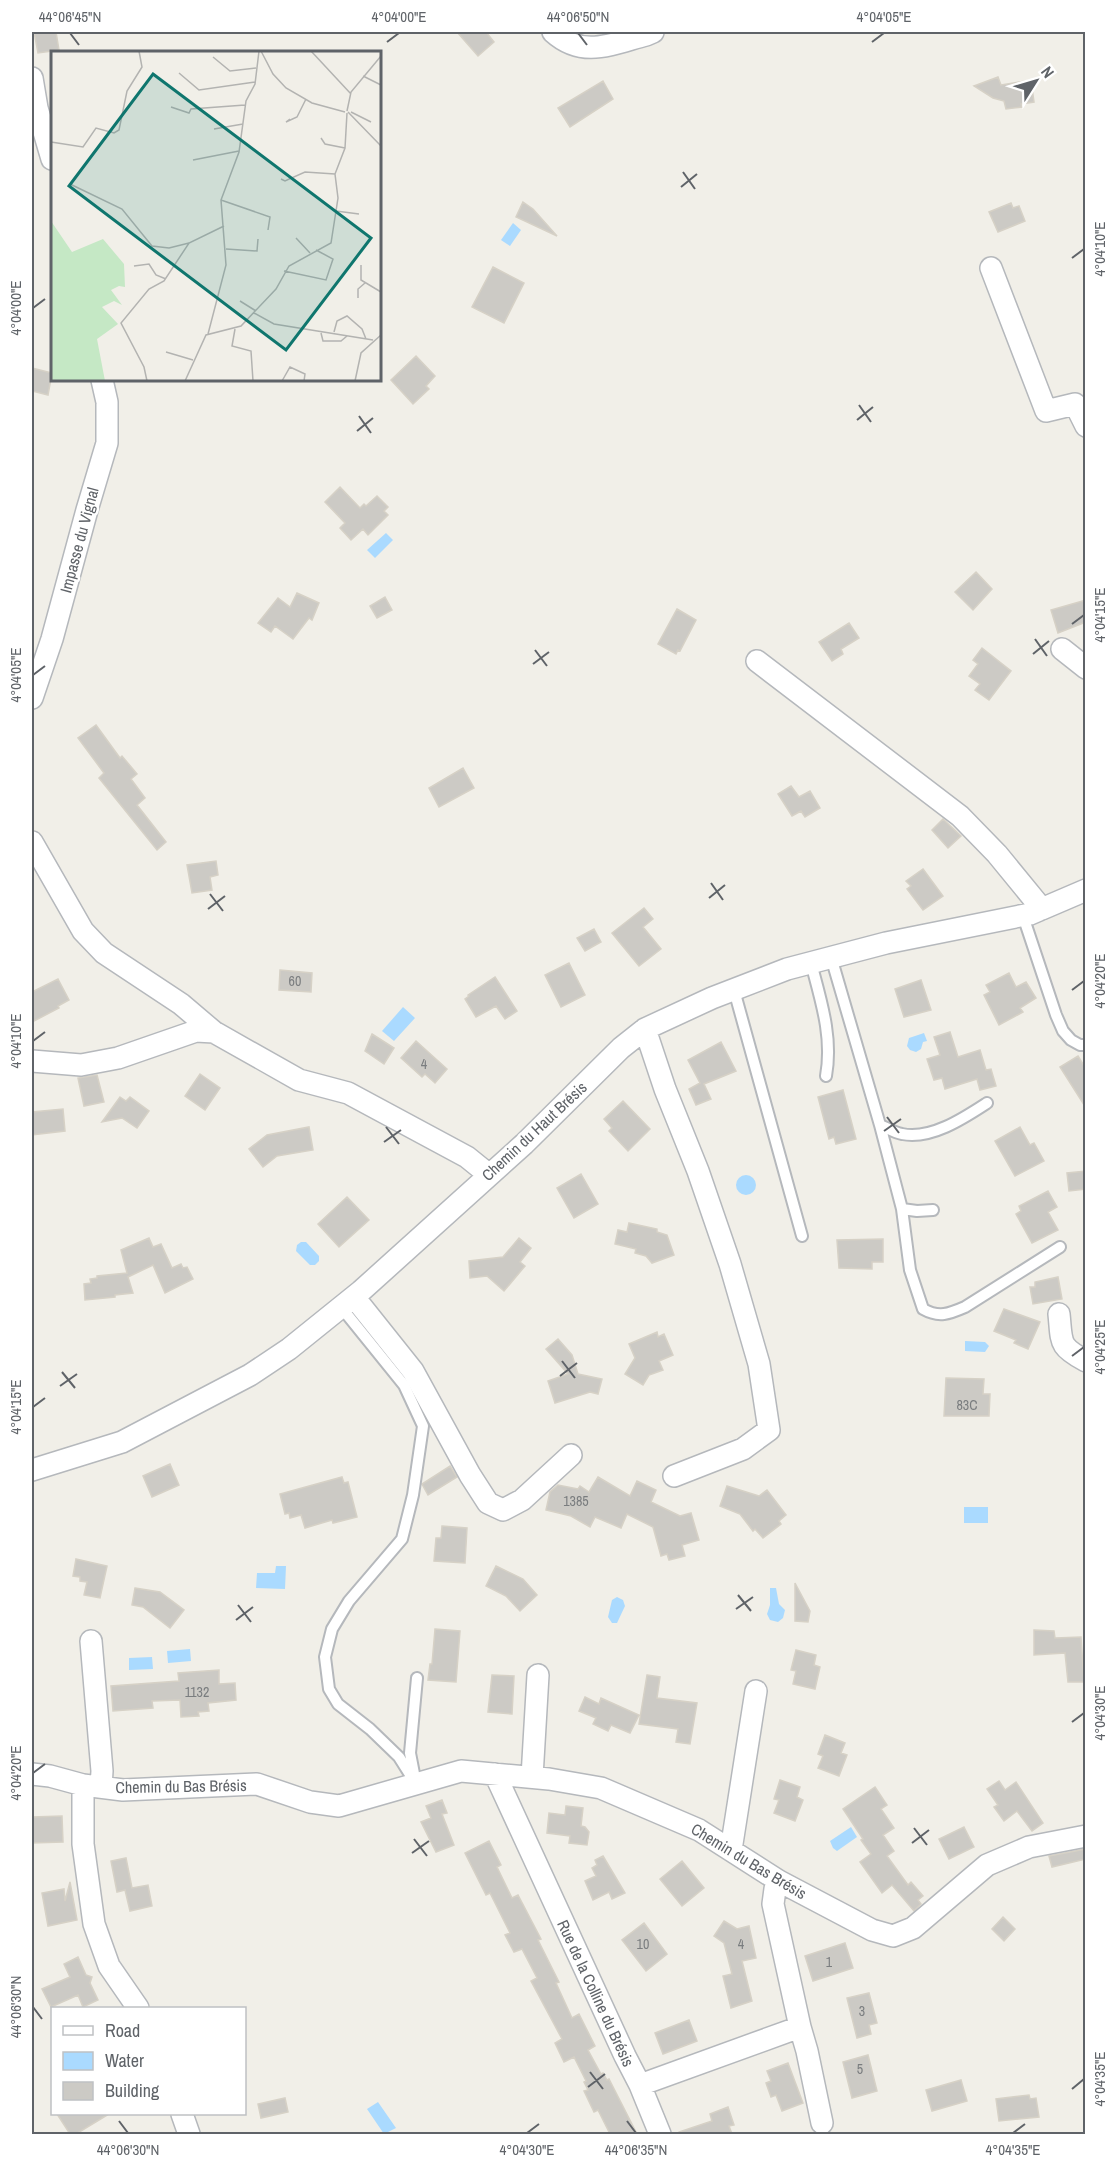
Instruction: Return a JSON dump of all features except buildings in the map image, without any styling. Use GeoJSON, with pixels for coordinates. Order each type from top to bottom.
{"type":"FeatureCollection","features":[{"type":"Feature","properties":{"kind":"street"},"geometry":{"type":"LineString","coordinates":[[553,32],[566,43],[594,48],[653,32]]}},
{"type":"Feature","properties":{"kind":"street"},"geometry":{"type":"LineString","coordinates":[[32,78],[37,108],[51,156]]}},
{"type":"Feature","properties":{"kind":"street"},"geometry":{"type":"LineString","coordinates":[[991,268],[1046,411],[1075,404],[1086,426]]}},
{"type":"Feature","properties":{"kind":"street","name":"Impasse du Vignal"},"geometry":{"type":"LineString","coordinates":[[32,698],[52,639],[107,443],[107,402],[102,381]]}},
{"type":"Feature","properties":{"kind":"street"},"geometry":{"type":"LineString","coordinates":[[1062,649],[1086,668]]}},
{"type":"Feature","properties":{"kind":"street"},"geometry":{"type":"LineString","coordinates":[[757,661],[960,816],[997,854],[1032,912]]}},
{"type":"Feature","properties":{"kind":"street"},"geometry":{"type":"LineString","coordinates":[[32,842],[83,931],[104,953],[181,1004],[214,1032],[299,1080],[348,1093],[467,1157],[489,1174]]}},
{"type":"Feature","properties":{"kind":"street","name":"Chemin du Haut Brésis"},"geometry":{"type":"LineString","coordinates":[[32,1470],[122,1442],[250,1375],[289,1349],[347,1302],[524,1144],[621,1048],[645,1029],[787,969],[886,943],[1032,912],[1086,890]]}},
{"type":"Feature","properties":{"kind":"street"},"geometry":{"type":"LineString","coordinates":[[645,1029],[730,1264],[759,1364],[769,1430],[743,1449],[674,1476]]}},
{"type":"Feature","properties":{"kind":"street"},"geometry":{"type":"LineString","coordinates":[[32,1061],[81,1065],[118,1058],[196,1031],[214,1032]]}},
{"type":"Feature","properties":{"kind":"street"},"geometry":{"type":"LineString","coordinates":[[347,1302],[413,1371],[470,1475],[488,1503],[503,1510],[522,1500],[571,1455]]}},
{"type":"Feature","properties":{"kind":"street"},"geometry":{"type":"LineString","coordinates":[[1059,1314],[1062,1344],[1070,1352],[1086,1361]]}},
{"type":"Feature","properties":{"kind":"street"},"geometry":{"type":"LineString","coordinates":[[91,1641],[102,1771],[92,1786],[83,1844],[94,1924],[109,1966],[137,2007]]}},
{"type":"Feature","properties":{"kind":"street"},"geometry":{"type":"LineString","coordinates":[[532,1777],[538,1675]]}},
{"type":"Feature","properties":{"kind":"street"},"geometry":{"type":"LineString","coordinates":[[731,1850],[756,1691]]}},
{"type":"Feature","properties":{"kind":"street","name":"Chemin du Bas Brésis"},"geometry":{"type":"LineString","coordinates":[[32,1774],[123,1790],[257,1784],[310,1802],[339,1806],[461,1772],[532,1777],[601,1788],[699,1830],[779,1881],[872,1930],[893,1936],[913,1928],[987,1864],[1029,1847],[1086,1836]]}},
{"type":"Feature","properties":{"kind":"street","name":"Rue de la Colline du Brésis"},"geometry":{"type":"LineString","coordinates":[[495,1774],[640,2085],[800,2027]]}},
{"type":"Feature","properties":{"kind":"street"},"geometry":{"type":"LineString","coordinates":[[779,1881],[775,1889],[773,1904],[822,2123]]}},
{"type":"Feature","properties":{"kind":"street"},"geometry":{"type":"LineString","coordinates":[[640,2085],[660,2134]]}},
{"type":"Feature","properties":{"kind":"street"},"geometry":{"type":"LineString","coordinates":[[182,2115],[189,2134]]}},
{"type":"Feature","properties":{"kind":"lane"},"geometry":{"type":"LineString","coordinates":[[1032,912],[1056,1015],[1063,1031],[1071,1040],[1080,1045],[1086,1045]]}},
{"type":"Feature","properties":{"kind":"lane"},"geometry":{"type":"LineString","coordinates":[[821,960],[828,1040],[826,1076]]}},
{"type":"Feature","properties":{"kind":"lane"},"geometry":{"type":"LineString","coordinates":[[821,960],[880,1125],[902,1209],[910,1270],[923,1309],[940,1316],[950,1314],[965,1307],[1059,1247]]}},
{"type":"Feature","properties":{"kind":"lane"},"geometry":{"type":"LineString","coordinates":[[734,990],[802,1236]]}},
{"type":"Feature","properties":{"kind":"lane"},"geometry":{"type":"LineString","coordinates":[[880,1125],[902,1134],[927,1134],[987,1103]]}},
{"type":"Feature","properties":{"kind":"lane"},"geometry":{"type":"LineString","coordinates":[[902,1209],[933,1210]]}},
{"type":"Feature","properties":{"kind":"lane"},"geometry":{"type":"LineString","coordinates":[[347,1302],[404,1385],[423,1426],[413,1495],[402,1539],[349,1601],[332,1629],[325,1657],[329,1689],[338,1704],[370,1729],[399,1757],[416,1784]]}},
{"type":"Feature","properties":{"kind":"lane"},"geometry":{"type":"LineString","coordinates":[[416,1784],[410,1753],[417,1678]]}},
{"type":"Feature","properties":{"kind":"water"},"geometry":{"type":"Polygon","coordinates":[[[513,223],[521,230],[510,246],[501,240],[513,223]]]}},
{"type":"Feature","properties":{"kind":"water"},"geometry":{"type":"Polygon","coordinates":[[[386,533],[393,540],[375,558],[367,550],[386,533]]]}},
{"type":"Feature","properties":{"kind":"water"},"geometry":{"type":"Polygon","coordinates":[[[403,1007],[415,1018],[394,1041],[382,1031],[403,1007]]]}},
{"type":"Feature","properties":{"kind":"water"},"geometry":{"type":"Polygon","coordinates":[[[924,1033],[927,1041],[923,1042],[921,1049],[916,1052],[910,1050],[907,1046],[909,1038],[924,1033]]]}},
{"type":"Feature","properties":{"kind":"water"},"geometry":{"type":"Polygon","coordinates":[[[746,1175],[753,1178],[756,1185],[753,1192],[746,1195],[739,1192],[736,1185],[739,1178],[746,1175]]]}},
{"type":"Feature","properties":{"kind":"water"},"geometry":{"type":"Polygon","coordinates":[[[306,1242],[319,1256],[319,1261],[315,1265],[310,1265],[296,1251],[297,1245],[306,1242]]]}},
{"type":"Feature","properties":{"kind":"water"},"geometry":{"type":"Polygon","coordinates":[[[965,1341],[985,1342],[989,1346],[985,1352],[965,1351],[965,1341]]]}},
{"type":"Feature","properties":{"kind":"water"},"geometry":{"type":"Polygon","coordinates":[[[964,1507],[988,1507],[988,1523],[964,1523],[964,1507]]]}},
{"type":"Feature","properties":{"kind":"water"},"geometry":{"type":"Polygon","coordinates":[[[276,1566],[286,1566],[285,1589],[256,1588],[257,1573],[275,1573],[276,1566]]]}},
{"type":"Feature","properties":{"kind":"water"},"geometry":{"type":"Polygon","coordinates":[[[770,1588],[776,1588],[779,1604],[785,1610],[783,1618],[778,1622],[770,1620],[767,1614],[770,1605],[770,1588]]]}},
{"type":"Feature","properties":{"kind":"water"},"geometry":{"type":"Polygon","coordinates":[[[617,1597],[623,1600],[625,1606],[617,1623],[612,1623],[608,1617],[612,1600],[617,1597]]]}},
{"type":"Feature","properties":{"kind":"water"},"geometry":{"type":"Polygon","coordinates":[[[190,1649],[191,1661],[168,1663],[167,1651],[190,1649]]]}},
{"type":"Feature","properties":{"kind":"water"},"geometry":{"type":"Polygon","coordinates":[[[152,1657],[153,1669],[129,1670],[129,1658],[152,1657]]]}},
{"type":"Feature","properties":{"kind":"water"},"geometry":{"type":"Polygon","coordinates":[[[851,1827],[857,1837],[837,1851],[830,1841],[851,1827]]]}},
{"type":"Feature","properties":{"kind":"water"},"geometry":{"type":"Polygon","coordinates":[[[378,2102],[396,2128],[384,2134],[367,2109],[378,2102]]]}}]}
